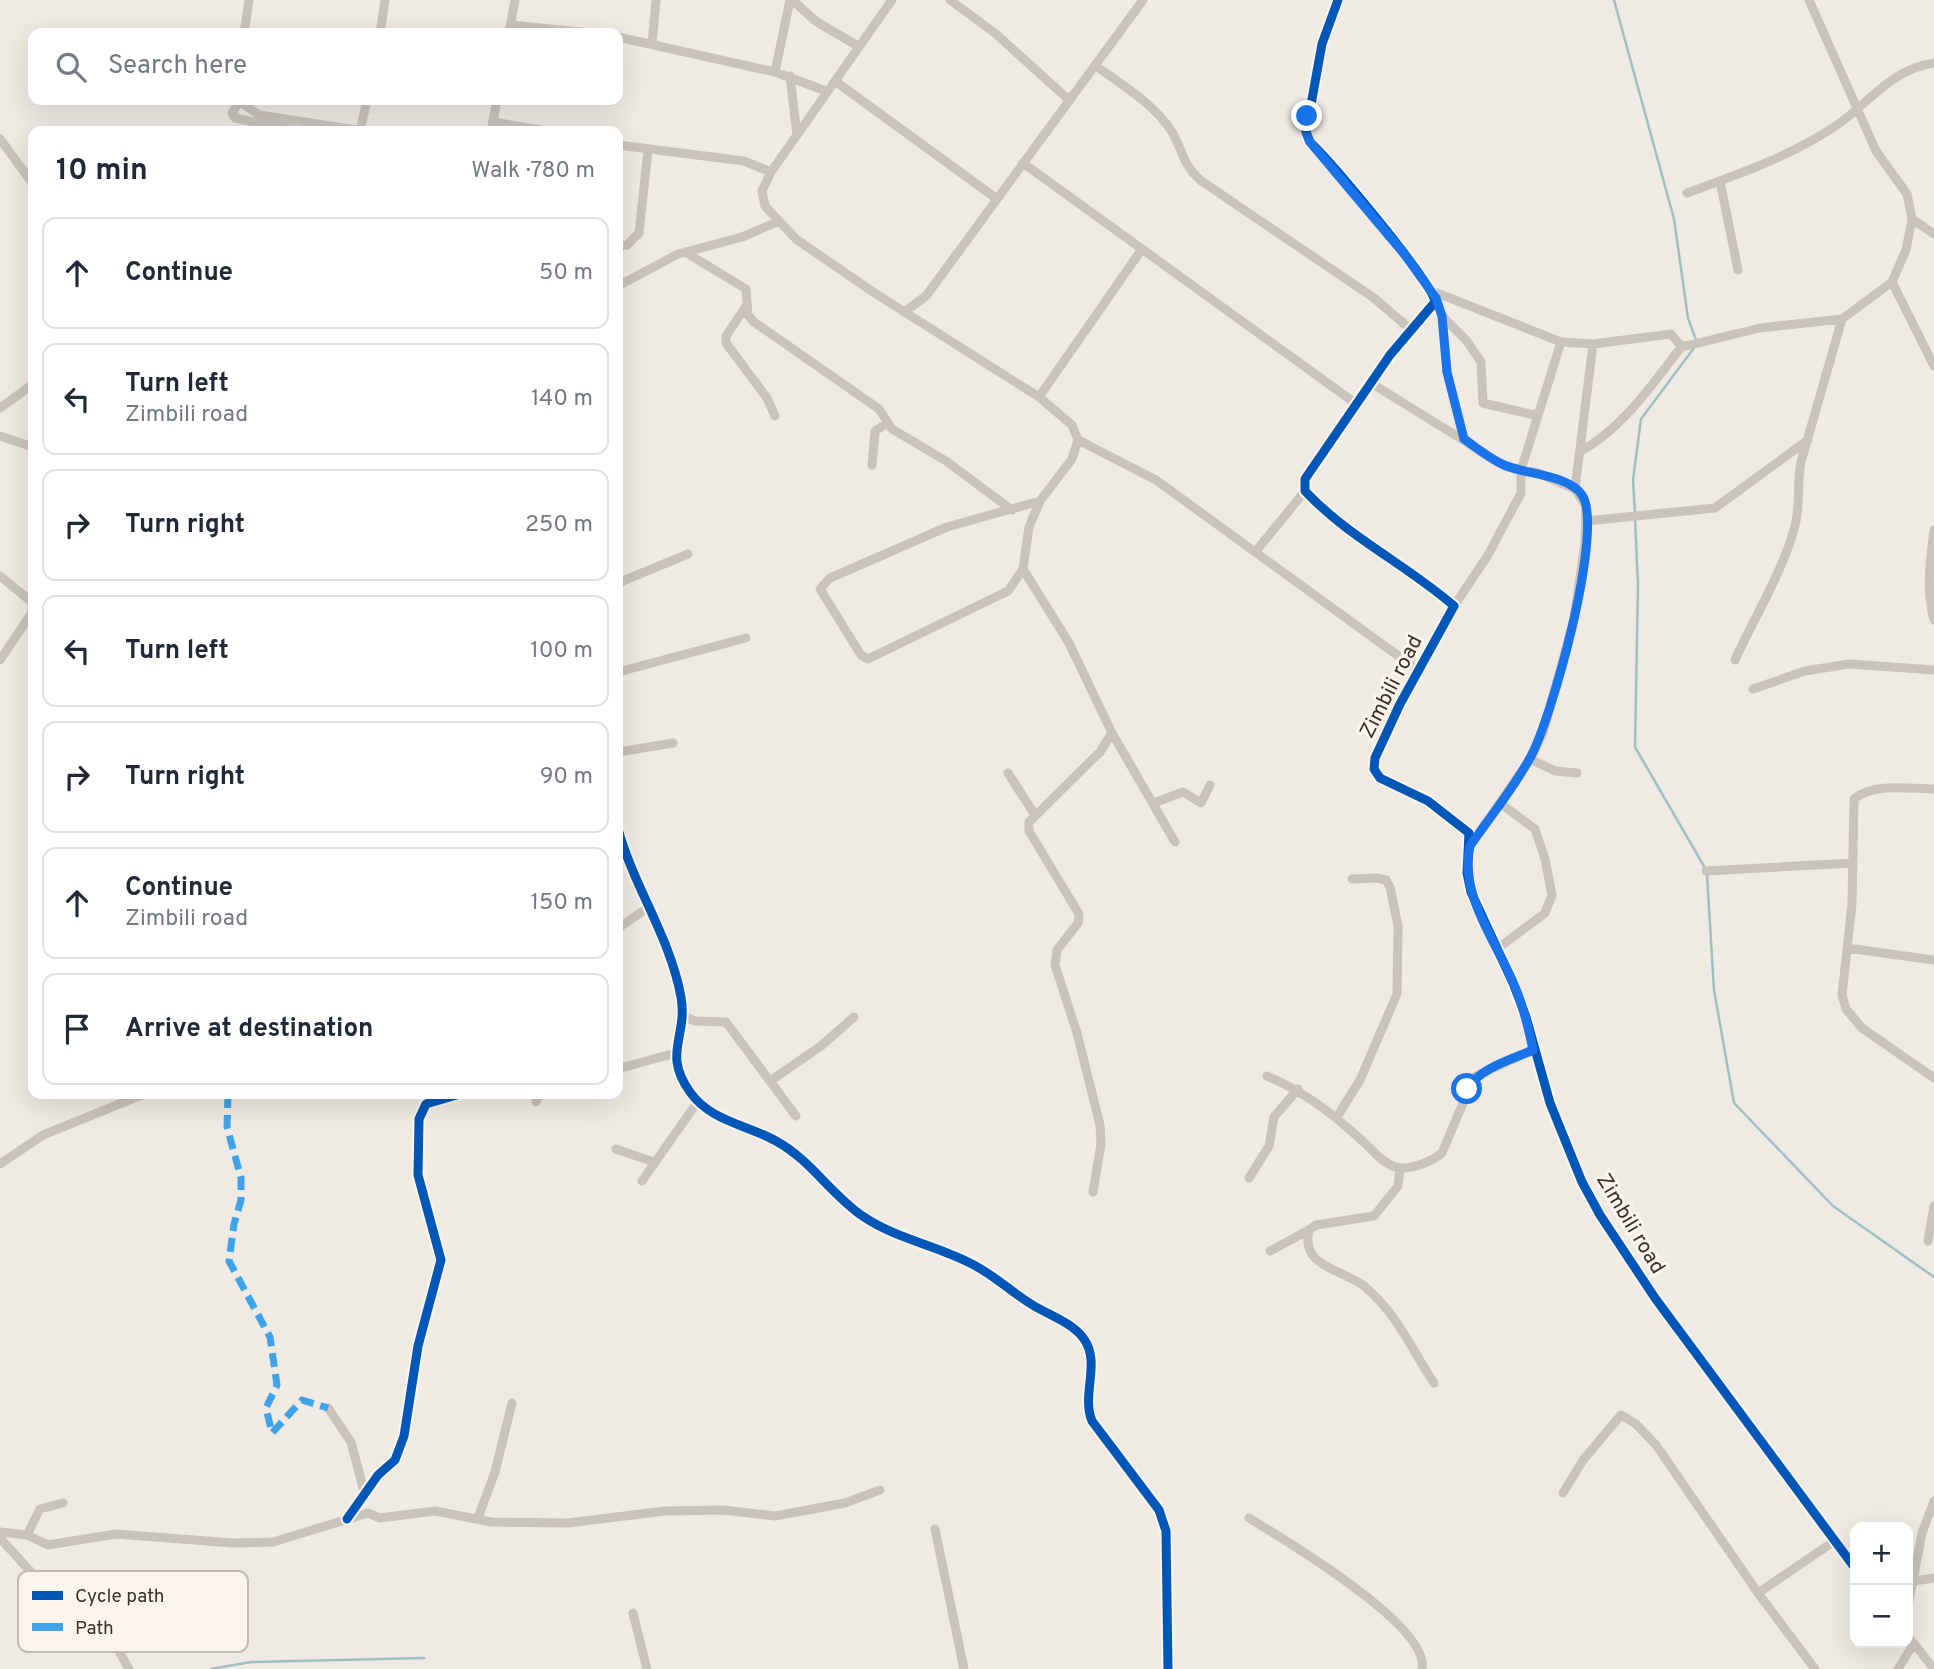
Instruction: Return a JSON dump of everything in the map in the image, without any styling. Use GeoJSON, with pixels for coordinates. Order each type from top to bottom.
{"type":"FeatureCollection","features":[{"type":"Feature","properties":{"kind":"street"},"geometry":{"type":"LineString","coordinates":[[245,28],[249,0]]}},
{"type":"Feature","properties":{"kind":"street"},"geometry":{"type":"LineString","coordinates":[[381,28],[385,0]]}},
{"type":"Feature","properties":{"kind":"street"},"geometry":{"type":"LineString","coordinates":[[510,28],[515,0]]}},
{"type":"Feature","properties":{"kind":"street"},"geometry":{"type":"LineString","coordinates":[[652,44],[656,0]]}},
{"type":"Feature","properties":{"kind":"street"},"geometry":{"type":"LineString","coordinates":[[775,72],[791,0],[817,22],[858,46]]}},
{"type":"Feature","properties":{"kind":"street"},"geometry":{"type":"LineString","coordinates":[[892,0],[771,172],[762,191],[765,206],[777,222],[796,239],[904,312],[1039,397],[1072,425],[1078,440],[1072,459],[1040,501],[1029,527],[1023,569],[1008,591],[868,659],[861,655],[820,589],[830,578],[947,527],[1040,501]]}},
{"type":"Feature","properties":{"kind":"street"},"geometry":{"type":"LineString","coordinates":[[950,0],[996,34],[1069,100]]}},
{"type":"Feature","properties":{"kind":"street"},"geometry":{"type":"LineString","coordinates":[[904,312],[926,296],[1143,0]]}},
{"type":"Feature","properties":{"kind":"street"},"geometry":{"type":"LineString","coordinates":[[1338,0],[1322,44],[1306,132],[1310,142],[1432,291],[1442,316],[1466,340],[1481,362],[1483,403],[1538,416]]}},
{"type":"Feature","properties":{"kind":"street"},"geometry":{"type":"LineString","coordinates":[[1581,451],[1600,438],[1624,415],[1682,346],[1760,328],[1842,319],[1892,282],[1906,250],[1912,219],[1908,194],[1877,151],[1809,0]]}},
{"type":"Feature","properties":{"kind":"street"},"geometry":{"type":"LineString","coordinates":[[623,38],[775,72],[826,91]]}},
{"type":"Feature","properties":{"kind":"street"},"geometry":{"type":"LineString","coordinates":[[1687,193],[1809,142],[1859,108],[1899,73],[1913,66],[1934,63]]}},
{"type":"Feature","properties":{"kind":"street"},"geometry":{"type":"LineString","coordinates":[[1095,65],[1158,115],[1171,130],[1188,169],[1200,180],[1374,298],[1410,329]]}},
{"type":"Feature","properties":{"kind":"street"},"geometry":{"type":"LineString","coordinates":[[790,76],[797,135]]}},
{"type":"Feature","properties":{"kind":"street"},"geometry":{"type":"LineString","coordinates":[[835,81],[997,200]]}},
{"type":"Feature","properties":{"kind":"street"},"geometry":{"type":"LineString","coordinates":[[236,105],[232,113],[235,118],[274,126]]}},
{"type":"Feature","properties":{"kind":"street"},"geometry":{"type":"LineString","coordinates":[[244,105],[259,115],[330,126]]}},
{"type":"Feature","properties":{"kind":"street"},"geometry":{"type":"LineString","coordinates":[[363,126],[366,105]]}},
{"type":"Feature","properties":{"kind":"street"},"geometry":{"type":"LineString","coordinates":[[492,126],[496,105]]}},
{"type":"Feature","properties":{"kind":"street"},"geometry":{"type":"LineString","coordinates":[[0,139],[28,177]]}},
{"type":"Feature","properties":{"kind":"street"},"geometry":{"type":"LineString","coordinates":[[623,146],[744,161],[771,172]]}},
{"type":"Feature","properties":{"kind":"street"},"geometry":{"type":"LineString","coordinates":[[623,245],[627,245],[639,233],[648,150]]}},
{"type":"Feature","properties":{"kind":"street"},"geometry":{"type":"LineString","coordinates":[[1023,163],[1355,403]]}},
{"type":"Feature","properties":{"kind":"street"},"geometry":{"type":"LineString","coordinates":[[1720,181],[1738,270]]}},
{"type":"Feature","properties":{"kind":"street"},"geometry":{"type":"LineString","coordinates":[[1912,219],[1934,234]]}},
{"type":"Feature","properties":{"kind":"street"},"geometry":{"type":"LineString","coordinates":[[623,283],[656,263],[685,252],[742,237],[777,222]]}},
{"type":"Feature","properties":{"kind":"street"},"geometry":{"type":"LineString","coordinates":[[1039,397],[1142,249]]}},
{"type":"Feature","properties":{"kind":"street"},"geometry":{"type":"LineString","coordinates":[[685,252],[743,287],[747,293],[750,318],[879,409],[886,424],[946,461],[1012,510]]}},
{"type":"Feature","properties":{"kind":"street"},"geometry":{"type":"LineString","coordinates":[[1892,282],[1934,366]]}},
{"type":"Feature","properties":{"kind":"street"},"geometry":{"type":"LineString","coordinates":[[1432,291],[1560,341],[1593,344],[1671,334],[1682,346]]}},
{"type":"Feature","properties":{"kind":"street"},"geometry":{"type":"LineString","coordinates":[[1256,551],[1305,491],[1305,478],[1355,403],[1410,329],[1435,302]]}},
{"type":"Feature","properties":{"kind":"street"},"geometry":{"type":"LineString","coordinates":[[747,305],[726,336],[726,343],[767,398],[775,416]]}},
{"type":"Feature","properties":{"kind":"street"},"geometry":{"type":"LineString","coordinates":[[1442,316],[1447,372],[1464,439]]}},
{"type":"Feature","properties":{"kind":"street"},"geometry":{"type":"LineString","coordinates":[[1735,660],[1797,519],[1797,484],[1842,319]]}},
{"type":"Feature","properties":{"kind":"street","name":"Zimbili road"},"geometry":{"type":"LineString","coordinates":[[1560,341],[1521,470],[1521,492],[1488,555],[1454,606],[1419,671],[1375,758],[1374,769],[1380,778],[1428,801],[1469,833],[1467,873],[1471,892],[1526,1017],[1533,1050],[1562,1135],[1600,1215],[1668,1315],[1850,1561]]}},
{"type":"Feature","properties":{"kind":"street"},"geometry":{"type":"LineString","coordinates":[[1576,489],[1593,344]]}},
{"type":"Feature","properties":{"kind":"street"},"geometry":{"type":"LineString","coordinates":[[1371,383],[1492,458],[1576,489],[1586,506],[1580,585],[1566,655],[1543,733],[1530,759],[1470,846]]}},
{"type":"Feature","properties":{"kind":"street"},"geometry":{"type":"LineString","coordinates":[[0,408],[28,388]]}},
{"type":"Feature","properties":{"kind":"street"},"geometry":{"type":"LineString","coordinates":[[872,465],[875,431],[886,424]]}},
{"type":"Feature","properties":{"kind":"street"},"geometry":{"type":"LineString","coordinates":[[0,436],[28,445]]}},
{"type":"Feature","properties":{"kind":"street"},"geometry":{"type":"LineString","coordinates":[[1078,440],[1156,480],[1419,671]]}},
{"type":"Feature","properties":{"kind":"street"},"geometry":{"type":"LineString","coordinates":[[1586,521],[1716,508],[1808,440]]}},
{"type":"Feature","properties":{"kind":"street"},"geometry":{"type":"LineString","coordinates":[[1305,491],[1337,521],[1424,580],[1454,606]]}},
{"type":"Feature","properties":{"kind":"street"},"geometry":{"type":"LineString","coordinates":[[1934,530],[1929,568],[1934,618]]}},
{"type":"Feature","properties":{"kind":"street"},"geometry":{"type":"LineString","coordinates":[[623,581],[688,554]]}},
{"type":"Feature","properties":{"kind":"street"},"geometry":{"type":"LineString","coordinates":[[1023,569],[1069,643],[1112,733],[1175,842]]}},
{"type":"Feature","properties":{"kind":"street"},"geometry":{"type":"LineString","coordinates":[[0,576],[28,599]]}},
{"type":"Feature","properties":{"kind":"street"},"geometry":{"type":"LineString","coordinates":[[0,660],[28,618]]}},
{"type":"Feature","properties":{"kind":"street"},"geometry":{"type":"LineString","coordinates":[[623,670],[671,655],[746,638]]}},
{"type":"Feature","properties":{"kind":"street"},"geometry":{"type":"LineString","coordinates":[[1753,689],[1805,671],[1849,664],[1934,670]]}},
{"type":"Feature","properties":{"kind":"street"},"geometry":{"type":"LineString","coordinates":[[1094,1192],[1101,1144],[1100,1125],[1077,1033],[1055,965],[1057,950],[1078,923],[1079,914],[1029,831],[1029,822],[1100,752],[1112,733]]}},
{"type":"Feature","properties":{"kind":"street"},"geometry":{"type":"LineString","coordinates":[[623,751],[673,743]]}},
{"type":"Feature","properties":{"kind":"street"},"geometry":{"type":"LineString","coordinates":[[1530,759],[1555,771],[1577,773]]}},
{"type":"Feature","properties":{"kind":"street"},"geometry":{"type":"LineString","coordinates":[[1007,773],[1035,815]]}},
{"type":"Feature","properties":{"kind":"street"},"geometry":{"type":"LineString","coordinates":[[1154,803],[1183,792],[1201,803],[1210,785]]}},
{"type":"Feature","properties":{"kind":"street"},"geometry":{"type":"LineString","coordinates":[[1934,789],[1874,790],[1863,792],[1854,799],[1853,863],[1842,995],[1846,1009],[1862,1028],[1934,1078]]}},
{"type":"Feature","properties":{"kind":"street"},"geometry":{"type":"LineString","coordinates":[[1497,949],[1545,913],[1552,895],[1545,859],[1535,829],[1500,803]]}},
{"type":"Feature","properties":{"kind":"street"},"geometry":{"type":"LineString","coordinates":[[623,852],[672,963],[683,1016],[675,1054],[676,1068],[698,1101],[716,1115],[787,1148],[861,1215],[886,1231],[970,1262],[1079,1333],[1090,1350],[1088,1407],[1092,1421],[1159,1510],[1166,1531],[1168,1669]]}},
{"type":"Feature","properties":{"kind":"street"},"geometry":{"type":"LineString","coordinates":[[1706,871],[1853,863]]}},
{"type":"Feature","properties":{"kind":"street"},"geometry":{"type":"LineString","coordinates":[[1337,1117],[1360,1080],[1397,994],[1398,926],[1390,887],[1385,880],[1377,878],[1352,879]]}},
{"type":"Feature","properties":{"kind":"street"},"geometry":{"type":"LineString","coordinates":[[623,924],[649,906]]}},
{"type":"Feature","properties":{"kind":"street"},"geometry":{"type":"LineString","coordinates":[[1847,948],[1934,960]]}},
{"type":"Feature","properties":{"kind":"street"},"geometry":{"type":"LineString","coordinates":[[683,1016],[695,1021],[726,1022],[796,1116]]}},
{"type":"Feature","properties":{"kind":"street"},"geometry":{"type":"LineString","coordinates":[[770,1081],[821,1046],[854,1017]]}},
{"type":"Feature","properties":{"kind":"street"},"geometry":{"type":"LineString","coordinates":[[1267,1076],[1298,1089],[1337,1117],[1380,1158],[1400,1168],[1431,1161],[1442,1153],[1474,1077],[1533,1050]]}},
{"type":"Feature","properties":{"kind":"street"},"geometry":{"type":"LineString","coordinates":[[623,1067],[640,1064],[653,1057],[675,1054]]}},
{"type":"Feature","properties":{"kind":"street"},"geometry":{"type":"LineString","coordinates":[[1249,1178],[1269,1146],[1273,1117],[1298,1089]]}},
{"type":"Feature","properties":{"kind":"street"},"geometry":{"type":"LineString","coordinates":[[0,1164],[43,1135],[132,1099]]}},
{"type":"Feature","properties":{"kind":"street"},"geometry":{"type":"LineString","coordinates":[[346,1519],[365,1491],[395,1460],[404,1436],[418,1346],[441,1259],[418,1175],[419,1119],[426,1104],[443,1099]]}},
{"type":"Feature","properties":{"kind":"street"},"geometry":{"type":"LineString","coordinates":[[642,1181],[698,1101]]}},
{"type":"Feature","properties":{"kind":"street"},"geometry":{"type":"LineString","coordinates":[[615,1149],[654,1162]]}},
{"type":"Feature","properties":{"kind":"street"},"geometry":{"type":"LineString","coordinates":[[1270,1251],[1316,1225],[1374,1216],[1398,1186],[1400,1168]]}},
{"type":"Feature","properties":{"kind":"street"},"geometry":{"type":"LineString","coordinates":[[1928,1241],[1934,1206]]}},
{"type":"Feature","properties":{"kind":"street"},"geometry":{"type":"LineString","coordinates":[[1309,1230],[1306,1242],[1308,1252],[1362,1284],[1382,1304],[1398,1323],[1434,1383]]}},
{"type":"Feature","properties":{"kind":"street"},"geometry":{"type":"LineString","coordinates":[[478,1518],[495,1472],[512,1403]]}},
{"type":"Feature","properties":{"kind":"street"},"geometry":{"type":"LineString","coordinates":[[328,1408],[351,1442],[365,1491]]}},
{"type":"Feature","properties":{"kind":"street"},"geometry":{"type":"LineString","coordinates":[[1563,1493],[1583,1460],[1621,1415],[1636,1424],[1656,1446],[1758,1593],[1815,1669]]}},
{"type":"Feature","properties":{"kind":"street"},"geometry":{"type":"LineString","coordinates":[[0,1532],[27,1535],[48,1545],[116,1534],[233,1543],[273,1542],[368,1513],[380,1518],[435,1511],[498,1522],[568,1523],[665,1511],[723,1510],[775,1516],[845,1503],[880,1490]]}},
{"type":"Feature","properties":{"kind":"street"},"geometry":{"type":"LineString","coordinates":[[1913,1585],[1922,1533],[1934,1501]]}},
{"type":"Feature","properties":{"kind":"street"},"geometry":{"type":"LineString","coordinates":[[27,1535],[40,1509],[63,1503]]}},
{"type":"Feature","properties":{"kind":"street"},"geometry":{"type":"LineString","coordinates":[[1249,1518],[1387,1611],[1422,1658],[1422,1669]]}},
{"type":"Feature","properties":{"kind":"street"},"geometry":{"type":"LineString","coordinates":[[935,1529],[964,1669]]}},
{"type":"Feature","properties":{"kind":"street"},"geometry":{"type":"LineString","coordinates":[[0,1538],[30,1571]]}},
{"type":"Feature","properties":{"kind":"street"},"geometry":{"type":"LineString","coordinates":[[1758,1593],[1836,1540]]}},
{"type":"Feature","properties":{"kind":"street"},"geometry":{"type":"LineString","coordinates":[[1914,1581],[1934,1578]]}},
{"type":"Feature","properties":{"kind":"street"},"geometry":{"type":"LineString","coordinates":[[633,1613],[648,1669]]}},
{"type":"Feature","properties":{"kind":"street"},"geometry":{"type":"LineString","coordinates":[[1913,1642],[1934,1669]]}},
{"type":"Feature","properties":{"kind":"street"},"geometry":{"type":"LineString","coordinates":[[1898,1669],[1907,1648]]}},
{"type":"Feature","properties":{"kind":"street"},"geometry":{"type":"LineString","coordinates":[[119,1652],[129,1669]]}},
{"type":"Feature","properties":{"kind":"waterway"},"geometry":{"type":"LineString","coordinates":[[1614,0],[1674,219],[1688,318],[1696,340]]}},
{"type":"Feature","properties":{"kind":"waterway"},"geometry":{"type":"LineString","coordinates":[[1635,513],[1633,480],[1641,419],[1694,348]]}},
{"type":"Feature","properties":{"kind":"waterway"},"geometry":{"type":"LineString","coordinates":[[1635,519],[1638,585],[1635,747],[1705,868]]}},
{"type":"Feature","properties":{"kind":"waterway"},"geometry":{"type":"LineString","coordinates":[[1707,875],[1714,990],[1734,1103],[1833,1206],[1934,1277]]}},
{"type":"Feature","properties":{"kind":"waterway"},"geometry":{"type":"LineString","coordinates":[[211,1669],[251,1662],[424,1658]]}},
{"type":"Feature","properties":{"kind":"marked path"},"geometry":{"type":"LineString","coordinates":[[228,1099],[227,1127],[241,1178],[241,1200],[234,1224],[229,1261],[270,1337],[277,1385],[266,1408],[272,1433],[302,1400],[328,1408]]}},
{"type":"Feature","properties":{"kind":"cycle path"},"geometry":{"type":"LineString","coordinates":[[1338,0],[1322,44],[1306,132],[1310,142],[1400,247],[1430,290],[1435,302],[1390,355],[1305,479],[1305,491],[1340,523],[1454,606],[1400,704],[1375,758],[1374,769],[1380,778],[1428,801],[1469,833],[1467,873],[1471,892],[1513,983],[1526,1017],[1550,1103],[1582,1182],[1600,1215],[1655,1298],[1850,1561]]}},
{"type":"Feature","properties":{"kind":"cycle path"},"geometry":{"type":"LineString","coordinates":[[623,844],[676,975],[682,1011],[678,1066],[682,1078],[698,1102],[719,1116],[765,1135],[788,1149],[841,1199],[877,1225],[978,1267],[1031,1304],[1066,1323],[1084,1339],[1091,1358],[1088,1401],[1092,1421],[1159,1510],[1166,1531],[1168,1669]]}},
{"type":"Feature","properties":{"kind":"cycle path"},"geometry":{"type":"LineString","coordinates":[[347,1519],[378,1475],[395,1460],[404,1436],[418,1346],[441,1260],[418,1175],[419,1119],[426,1104],[443,1099]]}},
{"type":"Feature","properties":{"kind":"route"},"geometry":{"type":"LineString","coordinates":[[1307,116],[1306,132],[1310,142],[1405,255],[1436,298],[1435,302],[1442,316],[1444,357],[1464,439],[1505,466],[1538,473],[1576,489],[1583,496],[1586,506],[1585,542],[1574,620],[1543,733],[1530,759],[1470,846],[1468,858],[1467,873],[1471,892],[1513,983],[1526,1017],[1533,1050],[1474,1077],[1467,1089]]}}]}
